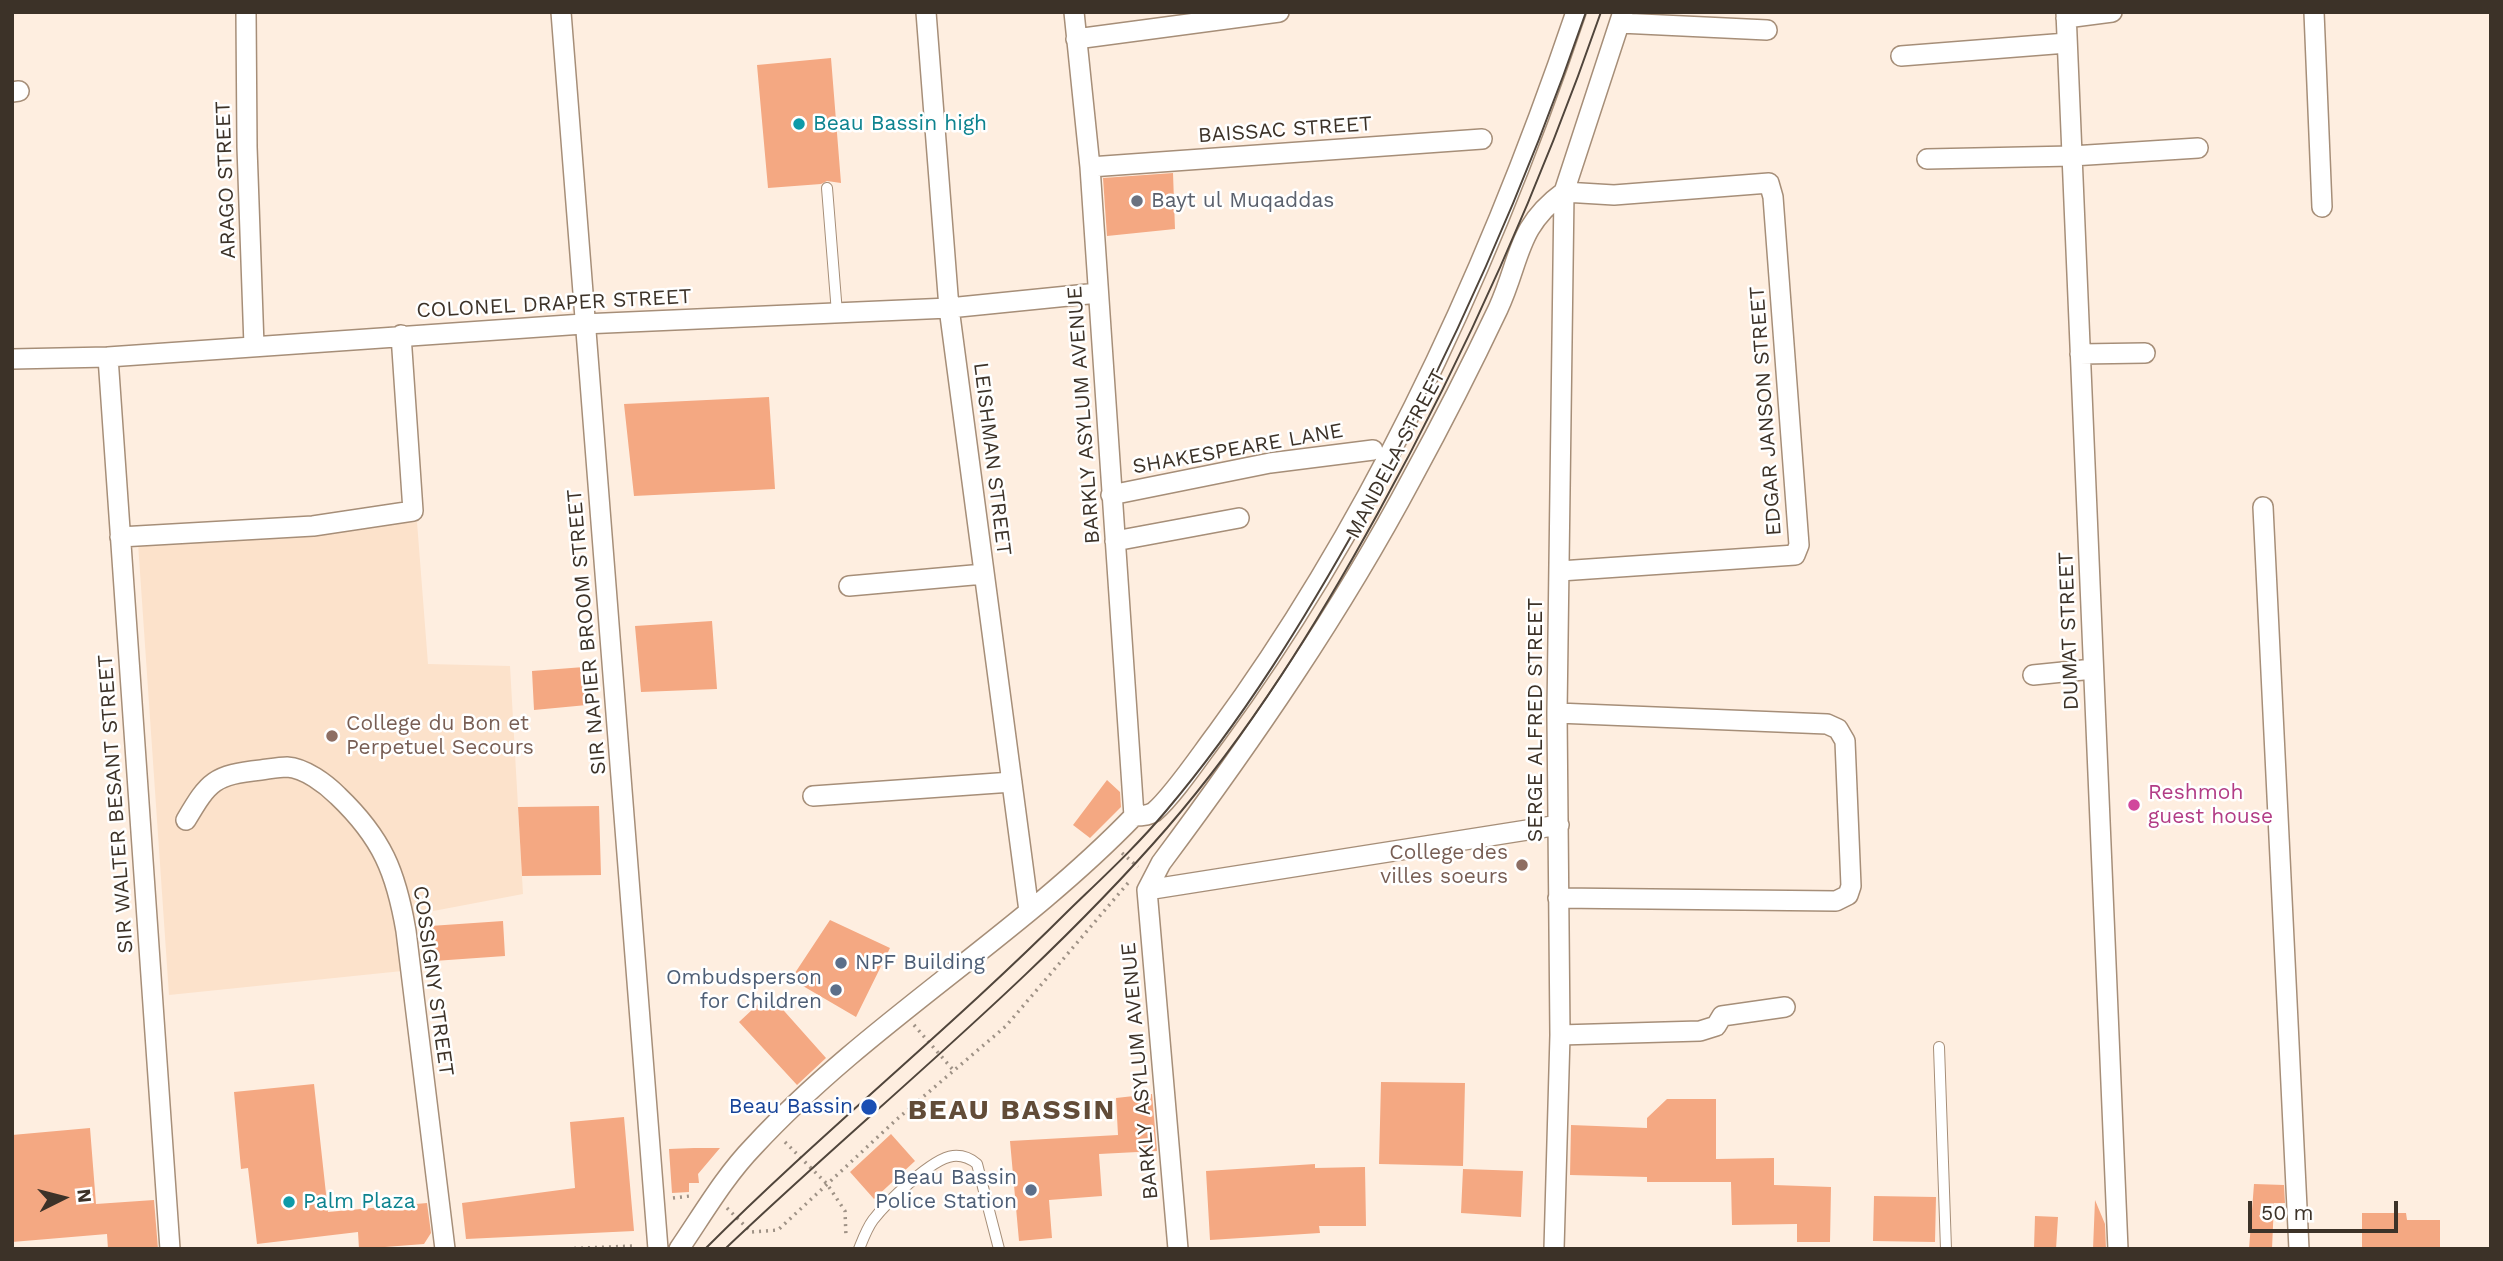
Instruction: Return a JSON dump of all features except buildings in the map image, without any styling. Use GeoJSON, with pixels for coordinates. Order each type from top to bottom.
{"type":"FeatureCollection","features":[{"type":"Feature","properties":{"kind":"street","name":"ARAGO STREET"},"geometry":{"type":"LineString","coordinates":[[246,12],[247,148],[254,346]]}},
{"type":"Feature","properties":{"kind":"street","name":"SIR NAPIER BROOM STREET"},"geometry":{"type":"LineString","coordinates":[[561,12],[583,324],[621,755],[658,1249]]}},
{"type":"Feature","properties":{"kind":"street","name":"LEISHMAN STREET"},"geometry":{"type":"LineString","coordinates":[[926,12],[949,308],[1029,911]]}},
{"type":"Feature","properties":{"kind":"street","name":"BARKLY ASYLUM AVENUE"},"geometry":{"type":"LineString","coordinates":[[1074,12],[1090,167],[1115,541],[1128,822]]}},
{"type":"Feature","properties":{"kind":"street"},"geometry":{"type":"LineString","coordinates":[[1076,39],[1279,12]]}},
{"type":"Feature","properties":{"kind":"street"},"geometry":{"type":"LineString","coordinates":[[679,1249],[714,1195],[772,1128],[903,1012],[1029,911],[1128,822],[1154,811],[1207,747],[1311,596],[1432,369],[1461,308],[1540,114],[1576,12]]}},
{"type":"Feature","properties":{"kind":"street"},"geometry":{"type":"LineString","coordinates":[[2066,15],[2112,12]]}},
{"type":"Feature","properties":{"kind":"street"},"geometry":{"type":"LineString","coordinates":[[2314,12],[2322,207]]}},
{"type":"Feature","properties":{"kind":"street","name":"DUMAT STREET"},"geometry":{"type":"LineString","coordinates":[[2066,15],[2118,1249]]}},
{"type":"Feature","properties":{"kind":"street"},"geometry":{"type":"LineString","coordinates":[[1564,192],[1622,18],[1767,30]]}},
{"type":"Feature","properties":{"kind":"street"},"geometry":{"type":"LineString","coordinates":[[1901,56],[2067,43]]}},
{"type":"Feature","properties":{"kind":"street","name":"BAISSAC STREET"},"geometry":{"type":"LineString","coordinates":[[1090,167],[1482,139]]}},
{"type":"Feature","properties":{"kind":"street"},"geometry":{"type":"LineString","coordinates":[[1927,159],[2072,156],[2198,148]]}},
{"type":"Feature","properties":{"kind":"street","name":"EDGAR JANSON STREET"},"geometry":{"type":"LineString","coordinates":[[1560,572],[1779,558],[1795,555],[1799,545],[1773,197],[1769,183],[1614,195],[1564,192]]}},
{"type":"Feature","properties":{"kind":"street","name":"SERGE ALFRED STREET"},"geometry":{"type":"LineString","coordinates":[[1554,1249],[1560,1035],[1557,713],[1564,192]]}},
{"type":"Feature","properties":{"kind":"street","name":"MANDELA STREET"},"geometry":{"type":"LineString","coordinates":[[1139,884],[1161,863],[1266,715],[1337,607],[1412,478],[1499,306],[1527,230],[1541,209],[1564,192]]}},
{"type":"Feature","properties":{"kind":"street","name":"COLONEL DRAPER STREET"},"geometry":{"type":"LineString","coordinates":[[12,359],[108,357],[583,324],[949,308],[1098,293]]}},
{"type":"Feature","properties":{"kind":"street"},"geometry":{"type":"LineString","coordinates":[[120,537],[313,526],[413,511],[401,335]]}},
{"type":"Feature","properties":{"kind":"street"},"geometry":{"type":"LineString","coordinates":[[2080,354],[2145,353]]}},
{"type":"Feature","properties":{"kind":"street","name":"SIR WALTER BESANT STREET"},"geometry":{"type":"LineString","coordinates":[[108,357],[170,1249]]}},
{"type":"Feature","properties":{"kind":"street","name":"SHAKESPEARE LANE"},"geometry":{"type":"LineString","coordinates":[[1111,495],[1270,463],[1373,450]]}},
{"type":"Feature","properties":{"kind":"street"},"geometry":{"type":"LineString","coordinates":[[2263,507],[2299,1249]]}},
{"type":"Feature","properties":{"kind":"street"},"geometry":{"type":"LineString","coordinates":[[1115,541],[1239,518]]}},
{"type":"Feature","properties":{"kind":"street"},"geometry":{"type":"LineString","coordinates":[[849,586],[984,574]]}},
{"type":"Feature","properties":{"kind":"street"},"geometry":{"type":"LineString","coordinates":[[2032,675],[2093,669]]}},
{"type":"Feature","properties":{"kind":"street"},"geometry":{"type":"LineString","coordinates":[[1557,713],[1827,724],[1838,729],[1845,741],[1851,887],[1848,895],[1836,901],[1558,898]]}},
{"type":"Feature","properties":{"kind":"street","name":"COSSIGNY STREET"},"geometry":{"type":"LineString","coordinates":[[186,820],[205,788],[223,776],[290,767],[324,782],[365,821],[385,853],[399,889],[406,931],[445,1249]]}},
{"type":"Feature","properties":{"kind":"street"},"geometry":{"type":"LineString","coordinates":[[813,796],[1012,782]]}},
{"type":"Feature","properties":{"kind":"street"},"geometry":{"type":"LineString","coordinates":[[1139,884],[1559,825]]}},
{"type":"Feature","properties":{"kind":"street","name":"BARKLY ASYLUM AVENUE"},"geometry":{"type":"LineString","coordinates":[[1139,884],[1178,1249]]}},
{"type":"Feature","properties":{"kind":"street"},"geometry":{"type":"LineString","coordinates":[[1560,1035],[1700,1031],[1716,1026],[1718,1019],[1729,1014],[1785,1007]]}},
{"type":"Feature","properties":{"kind":"lane"},"geometry":{"type":"LineString","coordinates":[[827,188],[837,313]]}},
{"type":"Feature","properties":{"kind":"lane"},"geometry":{"type":"LineString","coordinates":[[1939,1047],[1946,1249]]}},
{"type":"Feature","properties":{"kind":"lane"},"geometry":{"type":"LineString","coordinates":[[859,1249],[871,1222],[888,1202],[940,1161],[952,1156],[968,1157],[977,1164],[984,1181],[999,1249]]}},
{"type":"Feature","properties":{"kind":"path"},"geometry":{"type":"LineString","coordinates":[[1128,822],[1133,837],[1120,852],[1140,869]]}},
{"type":"Feature","properties":{"kind":"path"},"geometry":{"type":"LineString","coordinates":[[653,1199],[714,1195],[751,1232],[778,1230],[1006,1026],[1139,884]]}},
{"type":"Feature","properties":{"kind":"path"},"geometry":{"type":"LineString","coordinates":[[903,1012],[954,1071]]}},
{"type":"Feature","properties":{"kind":"path"},"geometry":{"type":"LineString","coordinates":[[772,1128],[827,1184],[845,1211],[846,1249]]}},
{"type":"Feature","properties":{"kind":"path"},"geometry":{"type":"LineString","coordinates":[[559,1249],[633,1246],[633,1249]]}},
{"type":"Feature","properties":{"kind":"shaded area","name":"College du Bon et Perpetuel Secours"},"geometry":{"type":"Polygon","coordinates":[[[417,522],[428,664],[510,666],[523,894],[407,916],[412,970],[169,995],[138,543],[417,522]]]}},
{"type":"Feature","properties":{"kind":"tram line"},"geometry":{"type":"LineString","coordinates":[[705,1249],[1024,954],[1143,837],[1194,776],[1247,705],[1319,592],[1427,393],[1512,205],[1586,12]]}},
{"type":"Feature","properties":{"kind":"tram line"},"geometry":{"type":"LineString","coordinates":[[725,1249],[1062,939],[1167,828],[1254,715],[1281,676],[1355,554],[1442,392],[1527,204],[1601,12]]}},
{"type":"Feature","properties":{"kind":"place","name":"Beau Bassin high"},"geometry":{"type":"Point","coordinates":[799,124]}},
{"type":"Feature","properties":{"kind":"place","name":"Bayt ul Muqaddas"},"geometry":{"type":"Point","coordinates":[1137,201]}},
{"type":"Feature","properties":{"kind":"place","name":"College du Bon et Perpetuel Secours"},"geometry":{"type":"Point","coordinates":[332,736]}},
{"type":"Feature","properties":{"kind":"place","name":"Reshmoh guest house"},"geometry":{"type":"Point","coordinates":[2134,805]}},
{"type":"Feature","properties":{"kind":"place","name":"College des villes soeurs"},"geometry":{"type":"Point","coordinates":[1522,865]}},
{"type":"Feature","properties":{"kind":"place","name":"NPF Building"},"geometry":{"type":"Point","coordinates":[841,963]}},
{"type":"Feature","properties":{"kind":"place","name":"Ombudsperson for Children"},"geometry":{"type":"Point","coordinates":[836,990]}},
{"type":"Feature","properties":{"kind":"place","name":"Beau Bassin"},"geometry":{"type":"Point","coordinates":[869,1107]}},
{"type":"Feature","properties":{"kind":"place","name":"Beau Bassin Police Station"},"geometry":{"type":"Point","coordinates":[1031,1190]}},
{"type":"Feature","properties":{"kind":"place","name":"Palm Plaza"},"geometry":{"type":"Point","coordinates":[289,1202]}},
{"type":"Feature","properties":{"kind":"district","name":"BEAU BASSIN"},"geometry":{"type":"Point","coordinates":[1012,1111]}}]}
